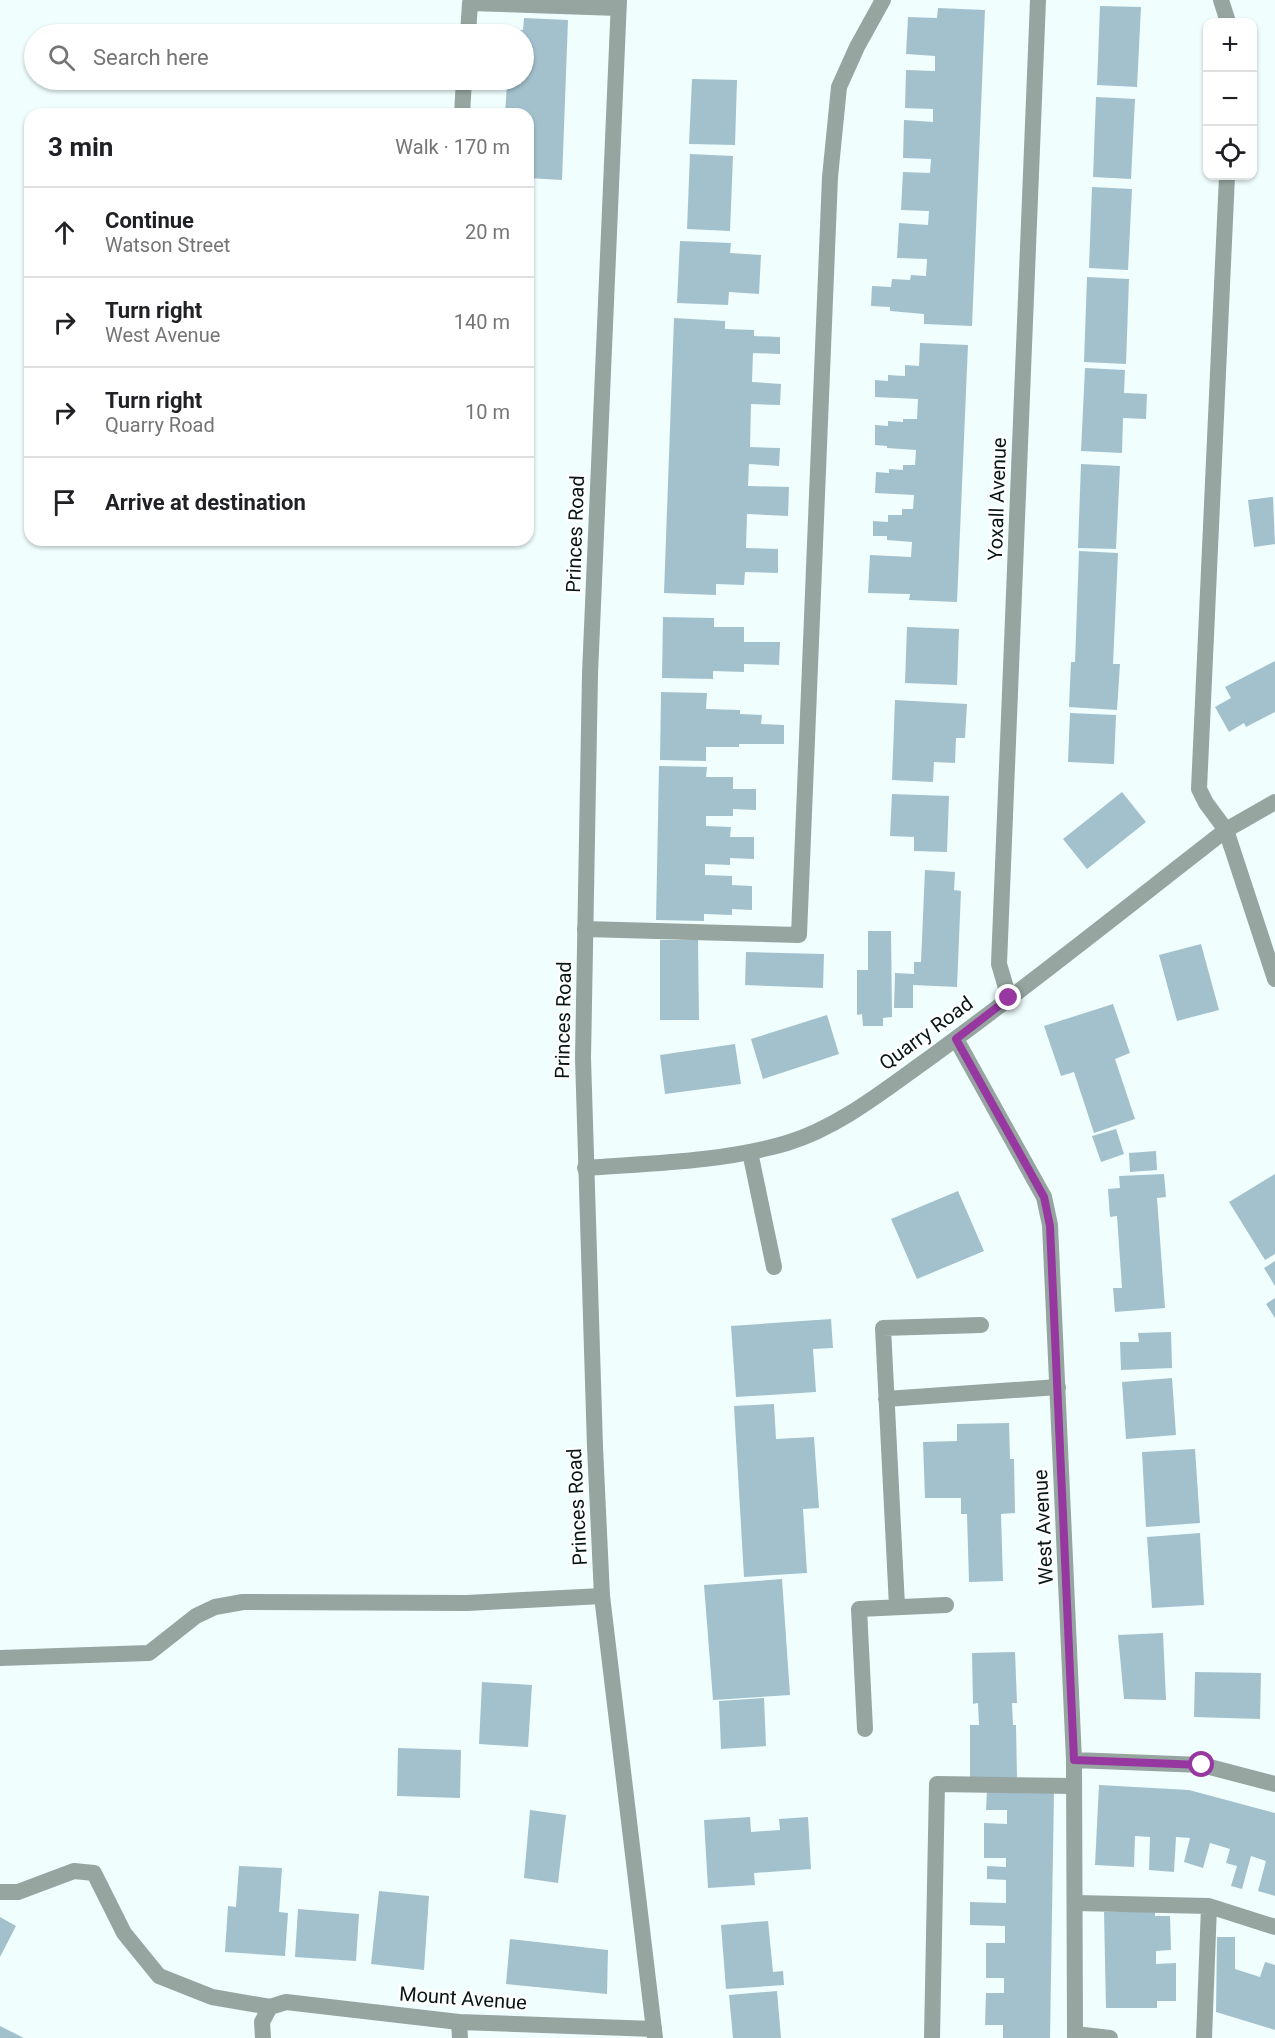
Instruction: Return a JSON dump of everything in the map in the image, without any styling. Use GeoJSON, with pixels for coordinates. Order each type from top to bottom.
{"type":"FeatureCollection","features":[{"type":"Feature","properties":{"kind":"street"},"geometry":{"type":"LineString","coordinates":[[585,929],[799,935],[830,177],[839,87],[857,46],[883,0]]}},
{"type":"Feature","properties":{"kind":"street","name":"Yoxall Avenue"},"geometry":{"type":"LineString","coordinates":[[1009,998],[999,964],[1038,0]]}},
{"type":"Feature","properties":{"kind":"street"},"geometry":{"type":"LineString","coordinates":[[1221,0],[1227,18]]}},
{"type":"Feature","properties":{"kind":"street"},"geometry":{"type":"LineString","coordinates":[[469,24],[470,3],[619,4]]}},
{"type":"Feature","properties":{"kind":"street","name":"Princes Road"},"geometry":{"type":"LineString","coordinates":[[619,4],[591,662],[583,1058],[585,1168],[602,1596],[654,2033]]}},
{"type":"Feature","properties":{"kind":"street"},"geometry":{"type":"LineString","coordinates":[[462,108],[463,90]]}},
{"type":"Feature","properties":{"kind":"street"},"geometry":{"type":"LineString","coordinates":[[1227,180],[1199,789],[1206,803],[1226,830],[1275,979]]}},
{"type":"Feature","properties":{"kind":"street","name":"Quarry Road"},"geometry":{"type":"LineString","coordinates":[[585,1168],[729,1157],[788,1143],[825,1128],[882,1092],[956,1039],[1226,830],[1275,802]]}},
{"type":"Feature","properties":{"kind":"street","name":"West Avenue"},"geometry":{"type":"LineString","coordinates":[[956,1039],[1044,1197],[1050,1226],[1074,1760],[1075,2036]]}},
{"type":"Feature","properties":{"kind":"street"},"geometry":{"type":"LineString","coordinates":[[750,1152],[774,1267]]}},
{"type":"Feature","properties":{"kind":"street"},"geometry":{"type":"LineString","coordinates":[[897,1606],[883,1328],[981,1325]]}},
{"type":"Feature","properties":{"kind":"street"},"geometry":{"type":"LineString","coordinates":[[886,1399],[1058,1387]]}},
{"type":"Feature","properties":{"kind":"street"},"geometry":{"type":"LineString","coordinates":[[0,1658],[149,1653],[196,1616],[215,1607],[243,1602],[467,1603],[602,1596]]}},
{"type":"Feature","properties":{"kind":"street"},"geometry":{"type":"LineString","coordinates":[[865,1729],[859,1609],[946,1605]]}},
{"type":"Feature","properties":{"kind":"street"},"geometry":{"type":"LineString","coordinates":[[1074,1760],[1202,1765],[1275,1784]]}},
{"type":"Feature","properties":{"kind":"street"},"geometry":{"type":"LineString","coordinates":[[932,2038],[937,1784],[1074,1786]]}},
{"type":"Feature","properties":{"kind":"street","name":"Mount Avenue"},"geometry":{"type":"LineString","coordinates":[[0,1892],[18,1892],[74,1871],[94,1873],[124,1933],[159,1976],[212,1997],[270,2007],[286,2002],[460,2030],[654,2033]]}},
{"type":"Feature","properties":{"kind":"street"},"geometry":{"type":"LineString","coordinates":[[1076,1903],[1209,1906],[1275,1927]]}},
{"type":"Feature","properties":{"kind":"street"},"geometry":{"type":"LineString","coordinates":[[1204,2038],[1209,1906]]}},
{"type":"Feature","properties":{"kind":"street"},"geometry":{"type":"LineString","coordinates":[[263,2038],[262,2022],[270,2007]]}},
{"type":"Feature","properties":{"kind":"street"},"geometry":{"type":"LineString","coordinates":[[1075,2036],[1110,2038]]}},
{"type":"Feature","properties":{"kind":"building"},"geometry":{"type":"Polygon","coordinates":[[[1100,6],[1141,7],[1137,87],[1097,85],[1100,6]]]}},
{"type":"Feature","properties":{"kind":"building"},"geometry":{"type":"Polygon","coordinates":[[[938,8],[985,10],[972,326],[924,324],[924,314],[890,311],[890,307],[871,306],[872,286],[891,287],[892,279],[910,280],[911,275],[926,276],[927,259],[897,258],[899,223],[928,225],[929,211],[901,210],[903,172],[930,173],[931,159],[903,158],[904,120],[933,122],[933,109],[905,108],[906,70],[935,71],[935,56],[906,54],[908,17],[937,18],[938,8]]]}},
{"type":"Feature","properties":{"kind":"building"},"geometry":{"type":"Polygon","coordinates":[[[524,18],[568,20],[562,180],[534,178],[534,108],[505,108],[507,90],[534,90],[534,24],[524,24],[524,18]]]}},
{"type":"Feature","properties":{"kind":"building"},"geometry":{"type":"Polygon","coordinates":[[[692,79],[737,80],[735,145],[689,144],[692,79]]]}},
{"type":"Feature","properties":{"kind":"building"},"geometry":{"type":"Polygon","coordinates":[[[1096,97],[1135,99],[1131,179],[1093,177],[1096,97]]]}},
{"type":"Feature","properties":{"kind":"building"},"geometry":{"type":"Polygon","coordinates":[[[690,154],[733,156],[730,231],[687,229],[690,154]]]}},
{"type":"Feature","properties":{"kind":"building"},"geometry":{"type":"Polygon","coordinates":[[[1092,187],[1132,189],[1128,270],[1089,268],[1092,187]]]}},
{"type":"Feature","properties":{"kind":"building"},"geometry":{"type":"Polygon","coordinates":[[[680,241],[731,243],[730,253],[761,255],[759,294],[729,292],[728,305],[677,303],[680,241]]]}},
{"type":"Feature","properties":{"kind":"building"},"geometry":{"type":"Polygon","coordinates":[[[1087,277],[1129,279],[1126,364],[1084,362],[1087,277]]]}},
{"type":"Feature","properties":{"kind":"building"},"geometry":{"type":"Polygon","coordinates":[[[674,318],[725,321],[725,329],[754,330],[754,336],[780,337],[780,354],[753,353],[752,382],[781,384],[780,405],[751,404],[750,447],[780,448],[779,466],[749,464],[748,486],[789,487],[788,516],[747,514],[746,548],[778,549],[778,573],[745,572],[744,585],[716,584],[716,595],[664,593],[674,318]]]}},
{"type":"Feature","properties":{"kind":"building"},"geometry":{"type":"Polygon","coordinates":[[[920,343],[968,345],[957,602],[909,600],[910,594],[868,593],[870,555],[911,557],[912,542],[887,540],[887,536],[873,536],[873,521],[888,522],[888,515],[902,515],[902,509],[913,509],[914,495],[875,493],[876,472],[889,473],[889,469],[903,470],[903,465],[915,465],[916,450],[875,445],[875,425],[888,426],[888,421],[903,422],[903,419],[917,419],[918,399],[875,397],[875,380],[888,381],[888,375],[905,376],[905,365],[919,366],[920,343]]]}},
{"type":"Feature","properties":{"kind":"building"},"geometry":{"type":"Polygon","coordinates":[[[1085,368],[1125,370],[1124,393],[1147,394],[1146,419],[1123,418],[1122,453],[1081,451],[1085,368]]]}},
{"type":"Feature","properties":{"kind":"building"},"geometry":{"type":"Polygon","coordinates":[[[1081,464],[1120,466],[1116,549],[1078,548],[1081,464]]]}},
{"type":"Feature","properties":{"kind":"building"},"geometry":{"type":"Polygon","coordinates":[[[1273,497],[1275,544],[1254,547],[1248,500],[1273,497]]]}},
{"type":"Feature","properties":{"kind":"building"},"geometry":{"type":"Polygon","coordinates":[[[1079,551],[1118,553],[1113,664],[1120,664],[1117,710],[1069,707],[1071,662],[1075,662],[1079,551]]]}},
{"type":"Feature","properties":{"kind":"building"},"geometry":{"type":"Polygon","coordinates":[[[663,617],[714,618],[714,627],[744,627],[744,642],[780,642],[779,665],[744,664],[744,672],[713,671],[713,679],[662,678],[663,617]]]}},
{"type":"Feature","properties":{"kind":"building"},"geometry":{"type":"Polygon","coordinates":[[[907,627],[959,629],[957,685],[905,683],[907,627]]]}},
{"type":"Feature","properties":{"kind":"building"},"geometry":{"type":"Polygon","coordinates":[[[1275,661],[1275,712],[1246,727],[1244,723],[1229,732],[1215,707],[1231,698],[1225,687],[1275,661]]]}},
{"type":"Feature","properties":{"kind":"building"},"geometry":{"type":"Polygon","coordinates":[[[661,692],[707,693],[706,709],[740,710],[740,714],[762,715],[761,724],[784,725],[784,744],[706,747],[706,761],[660,760],[661,692]]]}},
{"type":"Feature","properties":{"kind":"building"},"geometry":{"type":"Polygon","coordinates":[[[895,700],[967,704],[965,738],[956,738],[955,763],[934,762],[933,782],[892,780],[895,700]]]}},
{"type":"Feature","properties":{"kind":"building"},"geometry":{"type":"Polygon","coordinates":[[[1070,713],[1116,715],[1114,764],[1068,762],[1070,713]]]}},
{"type":"Feature","properties":{"kind":"building"},"geometry":{"type":"Polygon","coordinates":[[[659,766],[707,767],[706,777],[733,777],[733,789],[756,789],[756,810],[733,809],[733,816],[706,816],[706,826],[731,827],[730,837],[754,837],[754,859],[730,858],[730,865],[705,864],[705,875],[732,876],[732,885],[752,886],[752,910],[732,909],[732,915],[704,914],[704,921],[656,920],[659,766]]]}},
{"type":"Feature","properties":{"kind":"building"},"geometry":{"type":"Polygon","coordinates":[[[1122,792],[1146,822],[1087,869],[1063,839],[1122,792]]]}},
{"type":"Feature","properties":{"kind":"building"},"geometry":{"type":"Polygon","coordinates":[[[892,794],[949,796],[947,852],[914,851],[914,837],[890,836],[892,794]]]}},
{"type":"Feature","properties":{"kind":"building"},"geometry":{"type":"Polygon","coordinates":[[[925,870],[955,872],[954,890],[961,891],[957,987],[913,985],[913,1008],[894,1008],[895,973],[914,974],[914,962],[921,962],[925,870]]]}},
{"type":"Feature","properties":{"kind":"building"},"geometry":{"type":"Polygon","coordinates":[[[868,931],[891,931],[892,1017],[883,1018],[883,1026],[863,1026],[862,1014],[857,1015],[857,970],[868,970],[868,931]]]}},
{"type":"Feature","properties":{"kind":"building"},"geometry":{"type":"Polygon","coordinates":[[[660,940],[698,940],[699,1020],[660,1020],[660,940]]]}},
{"type":"Feature","properties":{"kind":"building"},"geometry":{"type":"Polygon","coordinates":[[[1201,944],[1219,1010],[1177,1021],[1159,955],[1201,944]]]}},
{"type":"Feature","properties":{"kind":"building"},"geometry":{"type":"Polygon","coordinates":[[[746,952],[824,954],[823,988],[745,985],[746,952]]]}},
{"type":"Feature","properties":{"kind":"building"},"geometry":{"type":"Polygon","coordinates":[[[1113,1004],[1130,1053],[1115,1059],[1135,1119],[1094,1133],[1074,1072],[1061,1076],[1044,1026],[1113,1004]]]}},
{"type":"Feature","properties":{"kind":"building"},"geometry":{"type":"Polygon","coordinates":[[[827,1015],[839,1054],[763,1079],[751,1039],[827,1015]]]}},
{"type":"Feature","properties":{"kind":"building"},"geometry":{"type":"Polygon","coordinates":[[[735,1044],[741,1084],[665,1094],[660,1055],[735,1044]]]}},
{"type":"Feature","properties":{"kind":"building"},"geometry":{"type":"Polygon","coordinates":[[[1116,1129],[1124,1154],[1101,1162],[1092,1136],[1116,1129]]]}},
{"type":"Feature","properties":{"kind":"building"},"geometry":{"type":"Polygon","coordinates":[[[1156,1151],[1157,1170],[1130,1172],[1129,1153],[1156,1151]]]}},
{"type":"Feature","properties":{"kind":"building"},"geometry":{"type":"Polygon","coordinates":[[[1164,1174],[1166,1197],[1157,1198],[1165,1308],[1115,1312],[1113,1288],[1122,1288],[1117,1216],[1110,1217],[1108,1189],[1120,1188],[1119,1176],[1164,1174]]]}},
{"type":"Feature","properties":{"kind":"building"},"geometry":{"type":"Polygon","coordinates":[[[1275,1174],[1275,1254],[1265,1260],[1229,1202],[1275,1174]]]}},
{"type":"Feature","properties":{"kind":"building"},"geometry":{"type":"Polygon","coordinates":[[[958,1191],[984,1251],[917,1279],[891,1219],[958,1191]]]}},
{"type":"Feature","properties":{"kind":"building"},"geometry":{"type":"Polygon","coordinates":[[[1275,1261],[1275,1286],[1264,1268],[1275,1261]]]}},
{"type":"Feature","properties":{"kind":"building"},"geometry":{"type":"Polygon","coordinates":[[[1275,1298],[1275,1318],[1266,1304],[1275,1298]]]}},
{"type":"Feature","properties":{"kind":"building"},"geometry":{"type":"Polygon","coordinates":[[[831,1319],[833,1348],[813,1349],[816,1392],[736,1397],[731,1326],[831,1319]]]}},
{"type":"Feature","properties":{"kind":"building"},"geometry":{"type":"Polygon","coordinates":[[[1171,1332],[1172,1368],[1121,1370],[1120,1342],[1139,1342],[1138,1333],[1171,1332]]]}},
{"type":"Feature","properties":{"kind":"building"},"geometry":{"type":"Polygon","coordinates":[[[1172,1378],[1176,1435],[1126,1439],[1122,1382],[1172,1378]]]}},
{"type":"Feature","properties":{"kind":"building"},"geometry":{"type":"Polygon","coordinates":[[[774,1404],[776,1439],[814,1437],[819,1508],[803,1509],[807,1573],[744,1577],[734,1406],[774,1404]]]}},
{"type":"Feature","properties":{"kind":"building"},"geometry":{"type":"Polygon","coordinates":[[[1009,1423],[1010,1459],[1014,1459],[1015,1513],[1001,1514],[1003,1581],[969,1582],[967,1514],[961,1514],[961,1498],[925,1498],[923,1442],[957,1441],[957,1424],[1009,1423]]]}},
{"type":"Feature","properties":{"kind":"building"},"geometry":{"type":"Polygon","coordinates":[[[1195,1449],[1200,1523],[1146,1527],[1142,1452],[1195,1449]]]}},
{"type":"Feature","properties":{"kind":"building"},"geometry":{"type":"Polygon","coordinates":[[[1200,1533],[1204,1605],[1152,1608],[1147,1537],[1200,1533]]]}},
{"type":"Feature","properties":{"kind":"building"},"geometry":{"type":"Polygon","coordinates":[[[782,1579],[790,1695],[713,1700],[704,1585],[782,1579]]]}},
{"type":"Feature","properties":{"kind":"building"},"geometry":{"type":"Polygon","coordinates":[[[1163,1633],[1166,1700],[1124,1699],[1118,1635],[1163,1633]]]}},
{"type":"Feature","properties":{"kind":"building"},"geometry":{"type":"Polygon","coordinates":[[[1015,1652],[1017,1703],[1012,1703],[1013,1725],[1016,1725],[1017,1778],[970,1779],[970,1725],[979,1725],[978,1703],[973,1704],[972,1653],[1015,1652]]]}},
{"type":"Feature","properties":{"kind":"building"},"geometry":{"type":"Polygon","coordinates":[[[1195,1672],[1261,1673],[1260,1719],[1194,1717],[1195,1672]]]}},
{"type":"Feature","properties":{"kind":"building"},"geometry":{"type":"Polygon","coordinates":[[[482,1682],[532,1685],[528,1747],[479,1744],[482,1682]]]}},
{"type":"Feature","properties":{"kind":"building"},"geometry":{"type":"Polygon","coordinates":[[[764,1698],[766,1746],[721,1749],[719,1701],[764,1698]]]}},
{"type":"Feature","properties":{"kind":"building"},"geometry":{"type":"Polygon","coordinates":[[[398,1748],[461,1750],[460,1798],[397,1796],[398,1748]]]}},
{"type":"Feature","properties":{"kind":"building"},"geometry":{"type":"Polygon","coordinates":[[[1099,1785],[1189,1790],[1275,1813],[1275,1896],[1258,1891],[1266,1861],[1251,1856],[1242,1889],[1231,1886],[1237,1866],[1226,1863],[1230,1849],[1210,1843],[1203,1868],[1184,1862],[1190,1838],[1176,1837],[1174,1872],[1149,1870],[1150,1837],[1135,1836],[1134,1867],[1095,1865],[1099,1785]]]}},
{"type":"Feature","properties":{"kind":"building"},"geometry":{"type":"Polygon","coordinates":[[[987,1790],[1054,1791],[1050,2038],[1003,2038],[1003,2025],[985,2025],[986,1993],[1004,1993],[1004,1978],[986,1978],[986,1943],[1005,1943],[1005,1926],[970,1925],[970,1902],[1006,1903],[1006,1880],[987,1879],[987,1866],[1006,1867],[1006,1858],[984,1858],[984,1823],[1007,1824],[1007,1810],[986,1810],[987,1790]]]}},
{"type":"Feature","properties":{"kind":"building"},"geometry":{"type":"Polygon","coordinates":[[[530,1810],[566,1815],[558,1883],[524,1878],[530,1810]]]}},
{"type":"Feature","properties":{"kind":"building"},"geometry":{"type":"Polygon","coordinates":[[[750,1817],[751,1832],[780,1830],[779,1819],[808,1817],[811,1869],[754,1873],[755,1885],[708,1888],[704,1820],[750,1817]]]}},
{"type":"Feature","properties":{"kind":"building"},"geometry":{"type":"Polygon","coordinates":[[[239,1866],[282,1868],[279,1912],[288,1913],[285,1956],[225,1952],[228,1906],[236,1907],[239,1866]]]}},
{"type":"Feature","properties":{"kind":"building"},"geometry":{"type":"Polygon","coordinates":[[[379,1891],[429,1896],[424,1970],[371,1964],[379,1891]]]}},
{"type":"Feature","properties":{"kind":"building"},"geometry":{"type":"Polygon","coordinates":[[[298,1909],[359,1914],[356,1961],[295,1957],[298,1909]]]}},
{"type":"Feature","properties":{"kind":"building"},"geometry":{"type":"Polygon","coordinates":[[[1155,1911],[1155,1916],[1170,1916],[1171,1950],[1156,1951],[1156,1964],[1176,1963],[1176,2001],[1157,2001],[1157,2008],[1106,2008],[1104,1912],[1155,1911]]]}},
{"type":"Feature","properties":{"kind":"building"},"geometry":{"type":"Polygon","coordinates":[[[0,1917],[16,1926],[0,1957],[0,1917]]]}},
{"type":"Feature","properties":{"kind":"building"},"geometry":{"type":"Polygon","coordinates":[[[768,1921],[773,1972],[783,1971],[784,1985],[726,1989],[721,1925],[768,1921]]]}},
{"type":"Feature","properties":{"kind":"building"},"geometry":{"type":"Polygon","coordinates":[[[1217,1937],[1235,1937],[1235,1969],[1260,1977],[1265,1962],[1275,1965],[1275,2030],[1216,2012],[1217,1937]]]}},
{"type":"Feature","properties":{"kind":"building"},"geometry":{"type":"Polygon","coordinates":[[[510,1939],[608,1950],[607,1994],[506,1984],[510,1939]]]}},
{"type":"Feature","properties":{"kind":"building"},"geometry":{"type":"Polygon","coordinates":[[[777,1991],[781,2038],[733,2038],[729,1995],[777,1991]]]}},
{"type":"Feature","properties":{"kind":"building"},"geometry":{"type":"Polygon","coordinates":[[[0,2026],[24,2038],[0,2038],[0,2026]]]}},
{"type":"Feature","properties":{"kind":"route"},"geometry":{"type":"LineString","coordinates":[[1009,998],[956,1039],[1044,1197],[1050,1226],[1074,1760],[1202,1765]]}}]}
